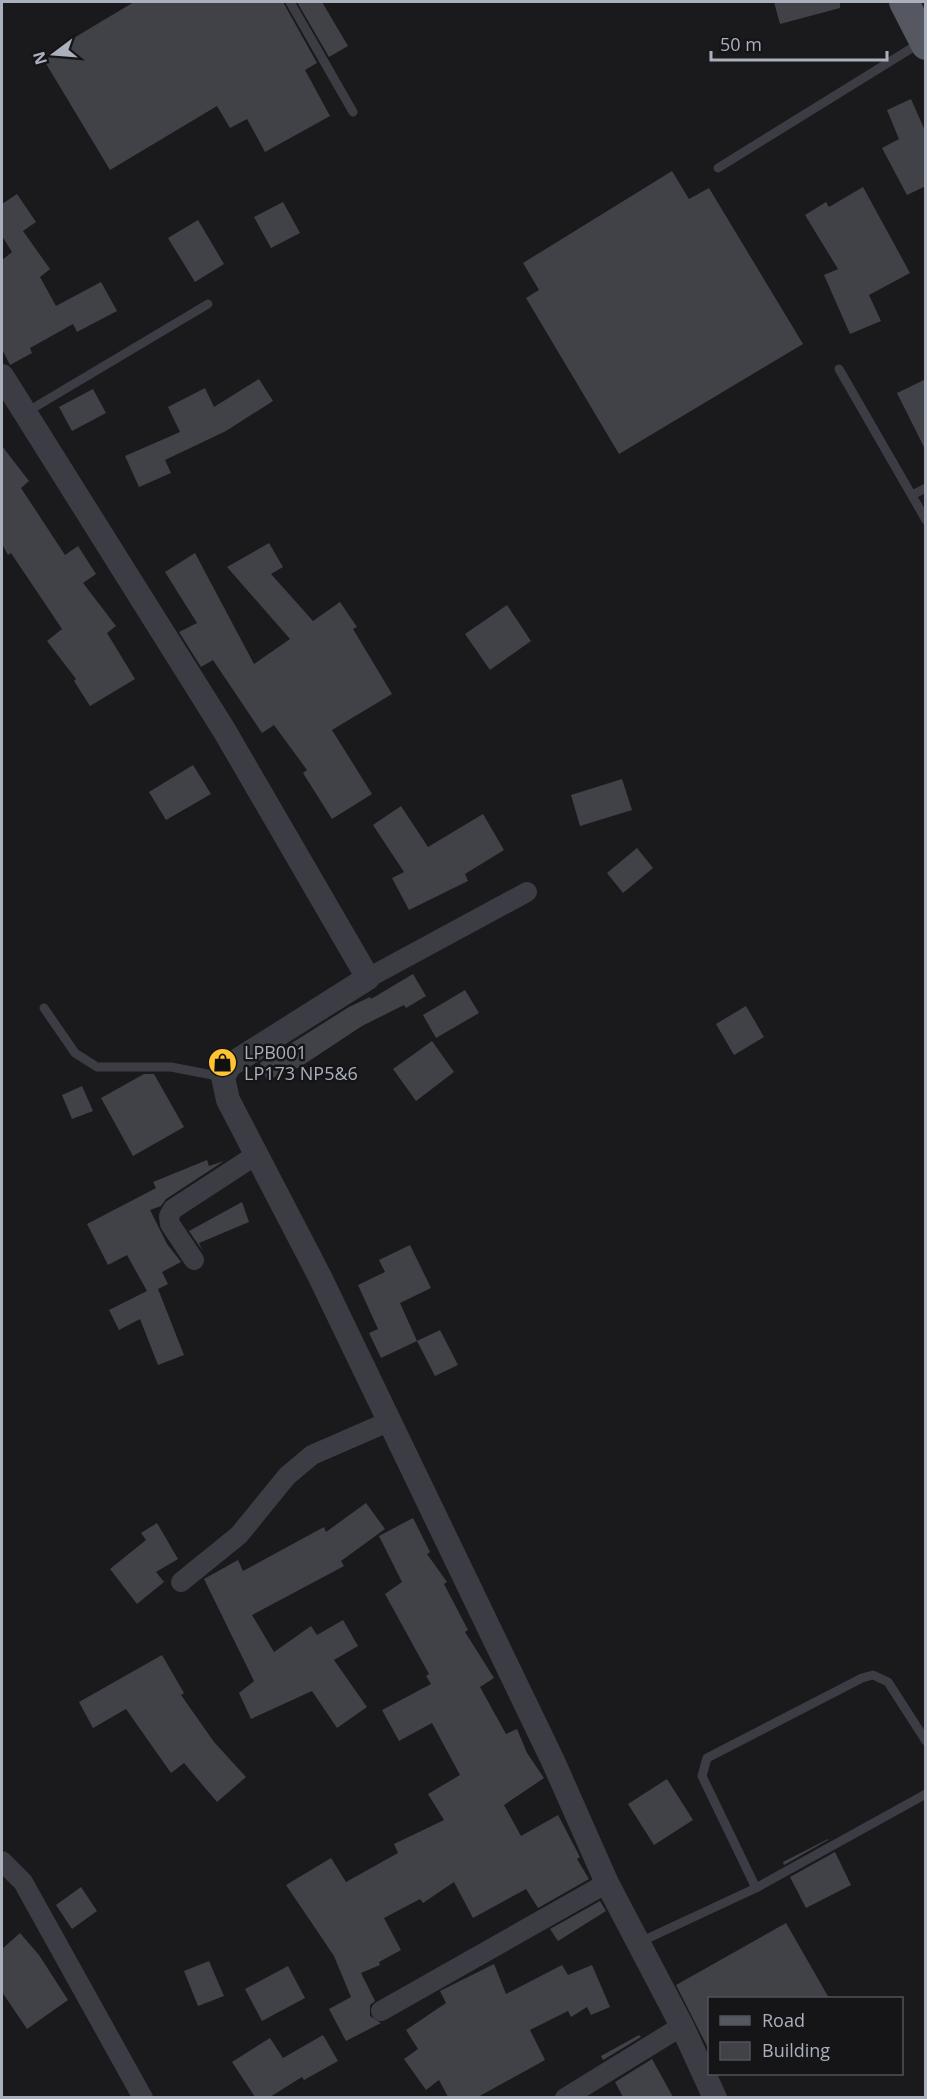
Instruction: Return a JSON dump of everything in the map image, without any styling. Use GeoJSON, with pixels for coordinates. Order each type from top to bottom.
{"type":"FeatureCollection","features":[{"type":"Feature","properties":{"kind":"main road"},"geometry":{"type":"LineString","coordinates":[[904,2],[924,43]]}},
{"type":"Feature","properties":{"kind":"street"},"geometry":{"type":"LineString","coordinates":[[2,376],[224,730],[368,978]]}},
{"type":"Feature","properties":{"kind":"street"},"geometry":{"type":"LineString","coordinates":[[527,892],[368,978],[258,1045],[230,1065],[223,1077],[228,1100],[319,1275],[554,1761],[608,1883],[682,2026],[715,2097]]}},
{"type":"Feature","properties":{"kind":"street"},"geometry":{"type":"LineString","coordinates":[[194,1260],[170,1224],[169,1216],[173,1209],[256,1155]]}},
{"type":"Feature","properties":{"kind":"street"},"geometry":{"type":"LineString","coordinates":[[182,1582],[239,1535],[287,1476],[312,1455],[390,1421]]}},
{"type":"Feature","properties":{"kind":"street"},"geometry":{"type":"LineString","coordinates":[[2,1861],[23,1882],[143,2097]]}},
{"type":"Feature","properties":{"kind":"street"},"geometry":{"type":"LineString","coordinates":[[381,2011],[608,1883]]}},
{"type":"Feature","properties":{"kind":"street"},"geometry":{"type":"LineString","coordinates":[[565,2097],[682,2026]]}},
{"type":"Feature","properties":{"kind":"lane"},"geometry":{"type":"LineString","coordinates":[[290,2],[353,112]]}},
{"type":"Feature","properties":{"kind":"lane"},"geometry":{"type":"LineString","coordinates":[[718,168],[924,43]]}},
{"type":"Feature","properties":{"kind":"lane"},"geometry":{"type":"LineString","coordinates":[[25,413],[208,304]]}},
{"type":"Feature","properties":{"kind":"lane"},"geometry":{"type":"LineString","coordinates":[[839,369],[926,519]]}},
{"type":"Feature","properties":{"kind":"lane"},"geometry":{"type":"LineString","coordinates":[[912,495],[926,488]]}},
{"type":"Feature","properties":{"kind":"lane"},"geometry":{"type":"LineString","coordinates":[[45,1008],[75,1053],[97,1066],[171,1067],[223,1077]]}},
{"type":"Feature","properties":{"kind":"lane"},"geometry":{"type":"LineString","coordinates":[[756,1888],[702,1776],[707,1758],[862,1678],[873,1675],[888,1682],[926,1741]]}},
{"type":"Feature","properties":{"kind":"lane"},"geometry":{"type":"LineString","coordinates":[[639,1942],[756,1888],[926,1794]]}},
{"type":"Feature","properties":{"kind":"building"},"geometry":{"type":"Polygon","coordinates":[[[134,2],[283,2],[317,63],[305,70],[330,116],[265,152],[247,119],[230,128],[217,106],[110,170],[42,57],[134,2]]]}},
{"type":"Feature","properties":{"kind":"building"},"geometry":{"type":"Polygon","coordinates":[[[297,2],[322,2],[348,46],[329,57],[297,2]]]}},
{"type":"Feature","properties":{"kind":"building"},"geometry":{"type":"Polygon","coordinates":[[[774,2],[840,2],[840,8],[780,24],[774,2]]]}},
{"type":"Feature","properties":{"kind":"building"},"geometry":{"type":"Polygon","coordinates":[[[911,99],[926,133],[926,186],[907,195],[882,148],[899,139],[887,110],[911,99]]]}},
{"type":"Feature","properties":{"kind":"building"},"geometry":{"type":"Polygon","coordinates":[[[672,171],[689,199],[709,188],[803,344],[619,454],[526,298],[539,290],[523,263],[672,171]]]}},
{"type":"Feature","properties":{"kind":"building"},"geometry":{"type":"Polygon","coordinates":[[[863,187],[910,273],[869,295],[881,321],[850,334],[824,275],[838,269],[805,215],[826,202],[829,207],[863,187]]]}},
{"type":"Feature","properties":{"kind":"building"},"geometry":{"type":"Polygon","coordinates":[[[17,194],[36,222],[23,231],[50,269],[40,277],[56,306],[101,282],[117,311],[77,332],[73,324],[30,348],[32,353],[10,365],[2,349],[2,260],[12,252],[2,236],[2,204],[17,194]]]}},
{"type":"Feature","properties":{"kind":"building"},"geometry":{"type":"Polygon","coordinates":[[[283,202],[300,233],[271,248],[254,217],[283,202]]]}},
{"type":"Feature","properties":{"kind":"building"},"geometry":{"type":"Polygon","coordinates":[[[198,220],[224,264],[195,282],[168,238],[198,220]]]}},
{"type":"Feature","properties":{"kind":"building"},"geometry":{"type":"Polygon","coordinates":[[[259,379],[273,401],[226,431],[165,460],[171,473],[139,487],[125,456],[180,432],[168,407],[205,388],[214,407],[259,379]]]}},
{"type":"Feature","properties":{"kind":"building"},"geometry":{"type":"Polygon","coordinates":[[[926,379],[926,451],[897,393],[926,379]]]}},
{"type":"Feature","properties":{"kind":"building"},"geometry":{"type":"Polygon","coordinates":[[[93,389],[106,413],[72,431],[59,407],[93,389]]]}},
{"type":"Feature","properties":{"kind":"building"},"geometry":{"type":"Polygon","coordinates":[[[2,446],[29,481],[21,488],[65,555],[78,546],[96,574],[83,583],[116,626],[107,633],[135,679],[90,706],[74,681],[76,679],[47,641],[62,629],[11,553],[8,555],[2,544],[2,446]]]}},
{"type":"Feature","properties":{"kind":"building"},"geometry":{"type":"Polygon","coordinates":[[[269,543],[283,567],[271,574],[313,621],[340,602],[357,627],[353,629],[392,694],[332,730],[372,794],[332,819],[303,773],[307,770],[274,725],[262,733],[213,660],[201,667],[179,632],[197,623],[165,572],[195,553],[254,664],[290,639],[227,567],[269,543]]]}},
{"type":"Feature","properties":{"kind":"building"},"geometry":{"type":"Polygon","coordinates":[[[507,605],[531,641],[490,670],[465,634],[507,605]]]}},
{"type":"Feature","properties":{"kind":"building"},"geometry":{"type":"Polygon","coordinates":[[[193,765],[211,794],[166,820],[149,792],[193,765]]]}},
{"type":"Feature","properties":{"kind":"building"},"geometry":{"type":"Polygon","coordinates":[[[622,779],[632,810],[580,826],[571,795],[622,779]]]}},
{"type":"Feature","properties":{"kind":"building"},"geometry":{"type":"Polygon","coordinates":[[[401,806],[428,847],[483,814],[504,850],[465,874],[468,881],[409,910],[392,878],[404,872],[373,825],[401,806]]]}},
{"type":"Feature","properties":{"kind":"building"},"geometry":{"type":"Polygon","coordinates":[[[637,848],[653,868],[623,893],[607,873],[637,848]]]}},
{"type":"Feature","properties":{"kind":"building"},"geometry":{"type":"Polygon","coordinates":[[[413,974],[426,996],[406,1008],[404,1005],[362,1026],[300,1067],[267,1080],[260,1063],[349,1007],[370,997],[371,999],[413,974]]]}},
{"type":"Feature","properties":{"kind":"building"},"geometry":{"type":"Polygon","coordinates":[[[465,990],[479,1013],[436,1038],[423,1015],[465,990]]]}},
{"type":"Feature","properties":{"kind":"building"},"geometry":{"type":"Polygon","coordinates":[[[746,1006],[764,1037],[734,1055],[716,1024],[746,1006]]]}},
{"type":"Feature","properties":{"kind":"building"},"geometry":{"type":"Polygon","coordinates":[[[432,1041],[454,1072],[416,1101],[393,1069],[432,1041]]]}},
{"type":"Feature","properties":{"kind":"building"},"geometry":{"type":"Polygon","coordinates":[[[144,1074],[154,1074],[184,1127],[133,1156],[101,1098],[144,1074]]]}},
{"type":"Feature","properties":{"kind":"building"},"geometry":{"type":"Polygon","coordinates":[[[82,1086],[93,1111],[72,1119],[62,1095],[82,1086]]]}},
{"type":"Feature","properties":{"kind":"building"},"geometry":{"type":"Polygon","coordinates":[[[207,1160],[209,1166],[224,1161],[166,1199],[161,1206],[150,1210],[167,1244],[181,1262],[162,1272],[168,1284],[158,1289],[184,1355],[158,1365],[140,1319],[119,1330],[109,1310],[147,1291],[127,1255],[108,1265],[87,1224],[156,1188],[153,1182],[207,1160]]]}},
{"type":"Feature","properties":{"kind":"building"},"geometry":{"type":"Polygon","coordinates":[[[242,1202],[249,1222],[199,1243],[202,1250],[189,1231],[242,1202]]]}},
{"type":"Feature","properties":{"kind":"building"},"geometry":{"type":"Polygon","coordinates":[[[410,1245],[431,1288],[400,1303],[417,1341],[381,1358],[369,1333],[378,1329],[358,1285],[385,1272],[379,1260],[410,1245]]]}},
{"type":"Feature","properties":{"kind":"building"},"geometry":{"type":"Polygon","coordinates":[[[440,1330],[458,1365],[435,1376],[417,1341],[440,1330]]]}},
{"type":"Feature","properties":{"kind":"building"},"geometry":{"type":"Polygon","coordinates":[[[366,1503],[385,1529],[341,1561],[344,1566],[252,1615],[274,1652],[311,1626],[317,1635],[343,1620],[358,1646],[334,1660],[367,1707],[337,1728],[312,1691],[251,1719],[239,1693],[254,1681],[204,1579],[238,1560],[243,1571],[324,1527],[326,1532],[366,1503]]]}},
{"type":"Feature","properties":{"kind":"building"},"geometry":{"type":"Polygon","coordinates":[[[413,1518],[430,1552],[427,1554],[447,1582],[444,1584],[468,1630],[465,1632],[494,1678],[480,1687],[506,1734],[517,1729],[527,1753],[544,1778],[504,1805],[521,1836],[558,1815],[580,1857],[577,1859],[589,1879],[538,1908],[526,1889],[473,1918],[454,1882],[423,1903],[420,1899],[384,1918],[401,1950],[379,1962],[380,1965],[361,1973],[375,2001],[370,2005],[370,2016],[381,2023],[346,2041],[329,2009],[351,1997],[334,1956],[286,1885],[331,1858],[346,1882],[398,1853],[394,1844],[444,1820],[428,1794],[460,1775],[432,1723],[399,1741],[382,1710],[431,1684],[426,1676],[429,1674],[385,1594],[402,1582],[379,1536],[413,1518]]]}},
{"type":"Feature","properties":{"kind":"building"},"geometry":{"type":"Polygon","coordinates":[[[157,1523],[178,1559],[156,1572],[164,1582],[137,1604],[110,1569],[146,1540],[141,1533],[157,1523]]]}},
{"type":"Feature","properties":{"kind":"building"},"geometry":{"type":"Polygon","coordinates":[[[162,1655],[184,1693],[181,1695],[214,1742],[246,1777],[217,1802],[184,1763],[171,1773],[126,1709],[93,1728],[79,1702],[162,1655]]]}},
{"type":"Feature","properties":{"kind":"building"},"geometry":{"type":"Polygon","coordinates":[[[667,1779],[693,1820],[654,1845],[628,1804],[667,1779]]]}},
{"type":"Feature","properties":{"kind":"building"},"geometry":{"type":"Polygon","coordinates":[[[828,1840],[784,1865],[783,1862],[828,1840]]]}},
{"type":"Feature","properties":{"kind":"building"},"geometry":{"type":"Polygon","coordinates":[[[835,1852],[851,1885],[806,1908],[790,1877],[835,1852]]]}},
{"type":"Feature","properties":{"kind":"building"},"geometry":{"type":"Polygon","coordinates":[[[81,1887],[97,1911],[72,1929],[56,1905],[81,1887]]]}},
{"type":"Feature","properties":{"kind":"building"},"geometry":{"type":"Polygon","coordinates":[[[600,1901],[606,1911],[558,1941],[550,1929],[600,1901]]]}},
{"type":"Feature","properties":{"kind":"building"},"geometry":{"type":"Polygon","coordinates":[[[786,1923],[828,1997],[708,1997],[708,2048],[676,1985],[786,1923]]]}},
{"type":"Feature","properties":{"kind":"building"},"geometry":{"type":"Polygon","coordinates":[[[20,1933],[39,1955],[68,2000],[27,2029],[2,1992],[2,1949],[20,1933]]]}},
{"type":"Feature","properties":{"kind":"building"},"geometry":{"type":"Polygon","coordinates":[[[209,1961],[224,1996],[198,2006],[184,1971],[209,1961]]]}},
{"type":"Feature","properties":{"kind":"building"},"geometry":{"type":"Polygon","coordinates":[[[494,1964],[506,1994],[562,1965],[568,1975],[592,1965],[610,2007],[591,2015],[587,2007],[571,2017],[568,2011],[530,2030],[545,2060],[478,2097],[448,2097],[439,2080],[426,2090],[404,2059],[418,2049],[406,2030],[446,2003],[440,1991],[494,1964]]]}},
{"type":"Feature","properties":{"kind":"building"},"geometry":{"type":"Polygon","coordinates":[[[288,1966],[305,1998],[262,2021],[245,1989],[288,1966]]]}},
{"type":"Feature","properties":{"kind":"building"},"geometry":{"type":"Polygon","coordinates":[[[323,2035],[338,2061],[304,2080],[302,2077],[270,2097],[255,2097],[232,2062],[270,2038],[283,2058],[323,2035]]]}},
{"type":"Feature","properties":{"kind":"building"},"geometry":{"type":"Polygon","coordinates":[[[639,2035],[641,2037],[603,2060],[601,2056],[639,2035]]]}},
{"type":"Feature","properties":{"kind":"building"},"geometry":{"type":"Polygon","coordinates":[[[652,2059],[673,2097],[623,2097],[615,2082],[652,2059]]]}},
{"type":"Feature","properties":{"kind":"place","name":"LPB001 LP173 NP5&6"},"geometry":{"type":"Point","coordinates":[223,1063]}}]}
